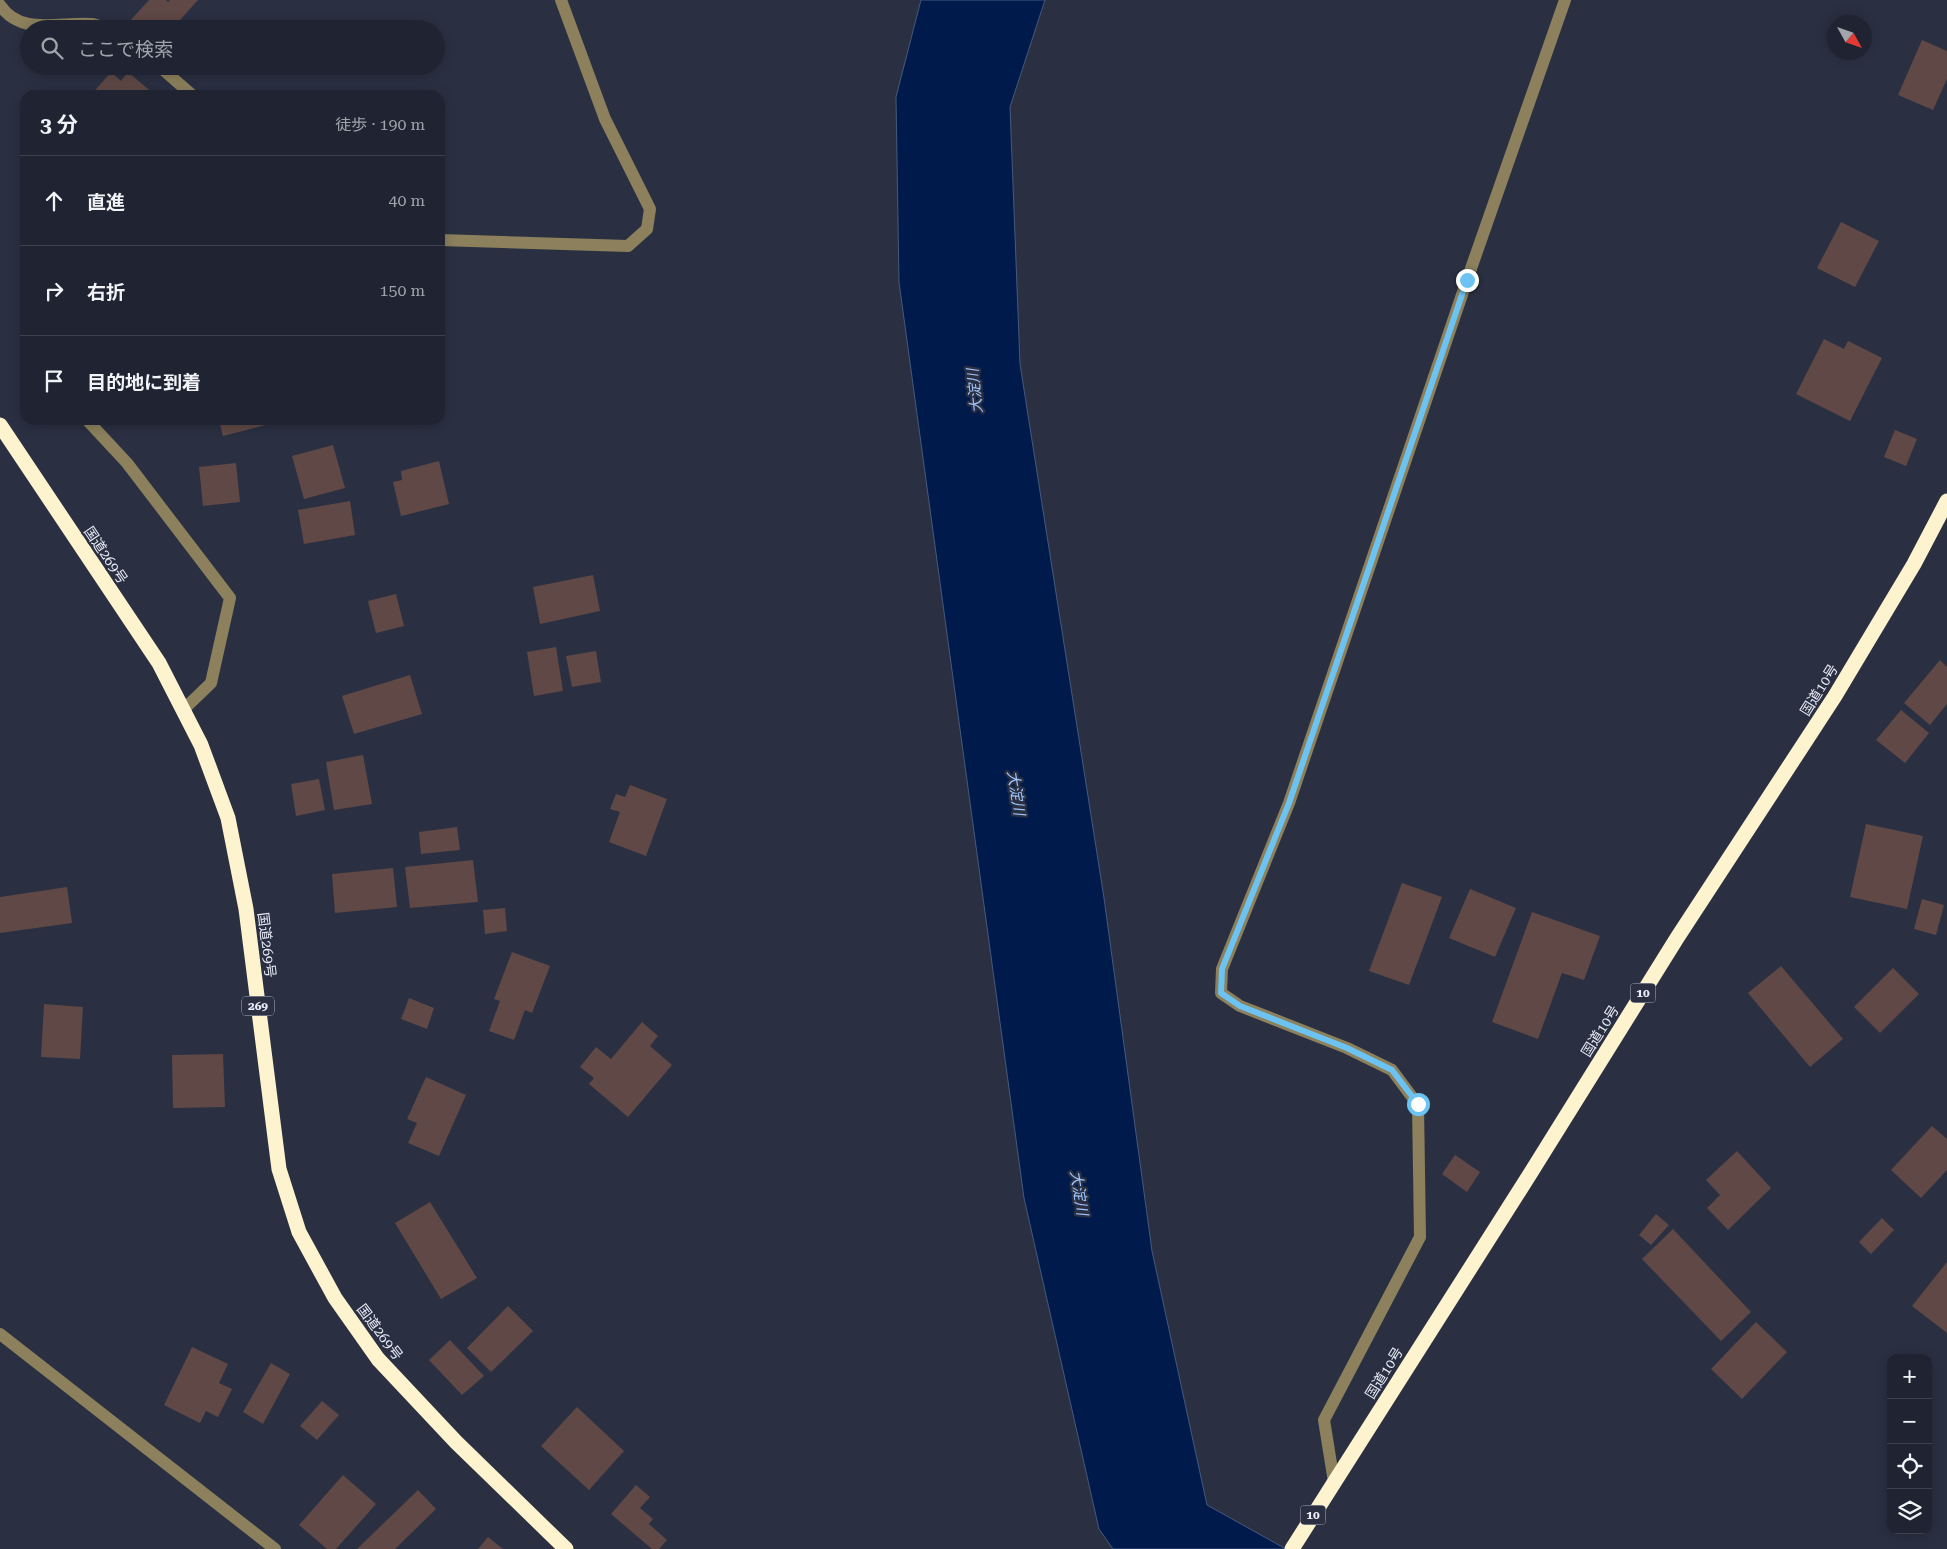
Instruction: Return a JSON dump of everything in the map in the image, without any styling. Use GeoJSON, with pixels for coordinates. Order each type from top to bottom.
{"type":"FeatureCollection","features":[{"type":"Feature","properties":{"kind":"highway","name":"国道269号"},"geometry":{"type":"LineString","coordinates":[[0,425],[159,663],[200,745],[228,818],[246,909],[279,1169],[299,1232],[334,1298],[378,1359],[456,1442],[566,1549]]}},
{"type":"Feature","properties":{"kind":"highway","name":"国道10号"},"geometry":{"type":"LineString","coordinates":[[1292,1549],[1677,938],[1835,696],[1914,564],[1947,501]]}},
{"type":"Feature","properties":{"kind":"street"},"geometry":{"type":"LineString","coordinates":[[445,240],[628,246],[647,229],[650,209],[605,119],[561,0]]}},
{"type":"Feature","properties":{"kind":"street"},"geometry":{"type":"LineString","coordinates":[[1334,1482],[1324,1420],[1420,1237],[1418,1104],[1392,1070],[1347,1048],[1240,1006],[1221,993],[1222,969],[1289,803],[1467,280],[1565,0]]}},
{"type":"Feature","properties":{"kind":"street"},"geometry":{"type":"LineString","coordinates":[[0,5],[5,13],[20,20]]}},
{"type":"Feature","properties":{"kind":"street"},"geometry":{"type":"LineString","coordinates":[[169,75],[186,90]]}},
{"type":"Feature","properties":{"kind":"street"},"geometry":{"type":"LineString","coordinates":[[92,425],[127,463],[230,598],[211,683],[184,710]]}},
{"type":"Feature","properties":{"kind":"street"},"geometry":{"type":"LineString","coordinates":[[0,1334],[275,1549]]}},
{"type":"Feature","properties":{"kind":"water","name":"大淀川"},"geometry":{"type":"Polygon","coordinates":[[[921,0],[1045,0],[1010,107],[1020,364],[1104,898],[1152,1251],[1207,1505],[1286,1549],[1113,1549],[1099,1529],[1024,1198],[899,282],[896,97],[921,0]]]}},
{"type":"Feature","properties":{"kind":"building"},"geometry":{"type":"Polygon","coordinates":[[[149,0],[166,0],[168,2],[170,0],[198,0],[180,20],[131,20],[149,0]]]}},
{"type":"Feature","properties":{"kind":"building"},"geometry":{"type":"Polygon","coordinates":[[[1922,40],[1947,51],[1947,79],[1933,110],[1898,95],[1922,40]]]}},
{"type":"Feature","properties":{"kind":"building"},"geometry":{"type":"Polygon","coordinates":[[[108,75],[114,75],[121,81],[126,75],[132,75],[149,90],[95,90],[108,75]]]}},
{"type":"Feature","properties":{"kind":"building"},"geometry":{"type":"Polygon","coordinates":[[[1841,222],[1879,241],[1855,287],[1817,268],[1841,222]]]}},
{"type":"Feature","properties":{"kind":"building"},"geometry":{"type":"Polygon","coordinates":[[[1824,339],[1844,349],[1848,341],[1882,358],[1850,421],[1796,394],[1824,339]]]}},
{"type":"Feature","properties":{"kind":"building"},"geometry":{"type":"Polygon","coordinates":[[[220,425],[265,425],[223,436],[220,425]]]}},
{"type":"Feature","properties":{"kind":"building"},"geometry":{"type":"Polygon","coordinates":[[[1895,430],[1917,439],[1906,466],[1884,457],[1895,430]]]}},
{"type":"Feature","properties":{"kind":"building"},"geometry":{"type":"Polygon","coordinates":[[[333,445],[345,488],[304,499],[292,456],[333,445]]]}},
{"type":"Feature","properties":{"kind":"building"},"geometry":{"type":"Polygon","coordinates":[[[439,461],[449,504],[401,516],[393,482],[402,480],[401,471],[439,461]]]}},
{"type":"Feature","properties":{"kind":"building"},"geometry":{"type":"Polygon","coordinates":[[[236,463],[240,502],[203,506],[199,467],[236,463]]]}},
{"type":"Feature","properties":{"kind":"building"},"geometry":{"type":"Polygon","coordinates":[[[350,501],[355,535],[304,544],[298,510],[350,501]]]}},
{"type":"Feature","properties":{"kind":"building"},"geometry":{"type":"Polygon","coordinates":[[[593,575],[600,611],[540,624],[533,587],[593,575]]]}},
{"type":"Feature","properties":{"kind":"building"},"geometry":{"type":"Polygon","coordinates":[[[396,594],[404,626],[376,633],[368,601],[396,594]]]}},
{"type":"Feature","properties":{"kind":"building"},"geometry":{"type":"Polygon","coordinates":[[[556,647],[563,691],[534,696],[527,652],[556,647]]]}},
{"type":"Feature","properties":{"kind":"building"},"geometry":{"type":"Polygon","coordinates":[[[596,651],[601,682],[572,687],[566,656],[596,651]]]}},
{"type":"Feature","properties":{"kind":"building"},"geometry":{"type":"Polygon","coordinates":[[[1940,660],[1947,667],[1947,704],[1930,725],[1904,703],[1940,660]]]}},
{"type":"Feature","properties":{"kind":"building"},"geometry":{"type":"Polygon","coordinates":[[[410,675],[422,714],[354,734],[342,696],[410,675]]]}},
{"type":"Feature","properties":{"kind":"building"},"geometry":{"type":"Polygon","coordinates":[[[1901,710],[1929,733],[1905,763],[1876,740],[1901,710]]]}},
{"type":"Feature","properties":{"kind":"building"},"geometry":{"type":"Polygon","coordinates":[[[363,755],[372,804],[334,810],[326,762],[363,755]]]}},
{"type":"Feature","properties":{"kind":"building"},"geometry":{"type":"Polygon","coordinates":[[[319,779],[325,810],[296,816],[291,784],[319,779]]]}},
{"type":"Feature","properties":{"kind":"building"},"geometry":{"type":"Polygon","coordinates":[[[630,785],[667,799],[646,856],[609,842],[620,812],[610,809],[616,794],[625,797],[630,785]]]}},
{"type":"Feature","properties":{"kind":"building"},"geometry":{"type":"Polygon","coordinates":[[[1866,824],[1923,836],[1907,909],[1850,897],[1866,824]]]}},
{"type":"Feature","properties":{"kind":"building"},"geometry":{"type":"Polygon","coordinates":[[[457,827],[460,850],[421,854],[419,832],[457,827]]]}},
{"type":"Feature","properties":{"kind":"building"},"geometry":{"type":"Polygon","coordinates":[[[473,860],[478,902],[410,908],[405,867],[473,860]]]}},
{"type":"Feature","properties":{"kind":"building"},"geometry":{"type":"Polygon","coordinates":[[[393,868],[397,907],[335,913],[332,874],[393,868]]]}},
{"type":"Feature","properties":{"kind":"building"},"geometry":{"type":"Polygon","coordinates":[[[1402,883],[1442,897],[1409,985],[1369,971],[1402,883]]]}},
{"type":"Feature","properties":{"kind":"building"},"geometry":{"type":"Polygon","coordinates":[[[67,887],[72,923],[0,933],[0,897],[67,887]]]}},
{"type":"Feature","properties":{"kind":"building"},"geometry":{"type":"Polygon","coordinates":[[[1470,889],[1516,908],[1495,957],[1449,938],[1470,889]]]}},
{"type":"Feature","properties":{"kind":"building"},"geometry":{"type":"Polygon","coordinates":[[[1922,899],[1944,905],[1936,935],[1914,929],[1922,899]]]}},
{"type":"Feature","properties":{"kind":"building"},"geometry":{"type":"Polygon","coordinates":[[[505,908],[507,931],[485,934],[483,910],[505,908]]]}},
{"type":"Feature","properties":{"kind":"building"},"geometry":{"type":"Polygon","coordinates":[[[1532,912],[1600,936],[1584,980],[1562,973],[1538,1039],[1492,1022],[1532,912]]]}},
{"type":"Feature","properties":{"kind":"building"},"geometry":{"type":"Polygon","coordinates":[[[512,952],[550,966],[532,1013],[525,1010],[514,1040],[489,1031],[500,1001],[494,999],[512,952]]]}},
{"type":"Feature","properties":{"kind":"building"},"geometry":{"type":"Polygon","coordinates":[[[1781,966],[1843,1039],[1810,1067],[1748,993],[1781,966]]]}},
{"type":"Feature","properties":{"kind":"building"},"geometry":{"type":"Polygon","coordinates":[[[1893,968],[1919,994],[1880,1033],[1854,1007],[1893,968]]]}},
{"type":"Feature","properties":{"kind":"building"},"geometry":{"type":"Polygon","coordinates":[[[409,998],[434,1008],[427,1029],[401,1019],[409,998]]]}},
{"type":"Feature","properties":{"kind":"building"},"geometry":{"type":"Polygon","coordinates":[[[44,1004],[83,1007],[80,1059],[41,1057],[44,1004]]]}},
{"type":"Feature","properties":{"kind":"building"},"geometry":{"type":"Polygon","coordinates":[[[642,1022],[658,1036],[650,1046],[672,1065],[628,1117],[589,1084],[594,1078],[580,1067],[596,1047],[611,1059],[642,1022]]]}},
{"type":"Feature","properties":{"kind":"building"},"geometry":{"type":"Polygon","coordinates":[[[223,1054],[225,1107],[173,1108],[172,1055],[223,1054]]]}},
{"type":"Feature","properties":{"kind":"building"},"geometry":{"type":"Polygon","coordinates":[[[426,1077],[466,1095],[439,1156],[408,1143],[417,1123],[407,1119],[426,1077]]]}},
{"type":"Feature","properties":{"kind":"building"},"geometry":{"type":"Polygon","coordinates":[[[1932,1126],[1947,1139],[1947,1170],[1921,1198],[1891,1170],[1932,1126]]]}},
{"type":"Feature","properties":{"kind":"building"},"geometry":{"type":"Polygon","coordinates":[[[1737,1151],[1771,1188],[1728,1230],[1707,1208],[1720,1195],[1706,1180],[1737,1151]]]}},
{"type":"Feature","properties":{"kind":"building"},"geometry":{"type":"Polygon","coordinates":[[[1455,1155],[1480,1172],[1467,1192],[1442,1174],[1455,1155]]]}},
{"type":"Feature","properties":{"kind":"building"},"geometry":{"type":"Polygon","coordinates":[[[430,1202],[477,1278],[441,1299],[395,1223],[430,1202]]]}},
{"type":"Feature","properties":{"kind":"building"},"geometry":{"type":"Polygon","coordinates":[[[1656,1214],[1669,1225],[1651,1245],[1639,1235],[1656,1214]]]}},
{"type":"Feature","properties":{"kind":"building"},"geometry":{"type":"Polygon","coordinates":[[[1882,1218],[1894,1230],[1871,1254],[1859,1242],[1882,1218]]]}},
{"type":"Feature","properties":{"kind":"building"},"geometry":{"type":"Polygon","coordinates":[[[1673,1229],[1751,1312],[1721,1341],[1642,1259],[1673,1229]]]}},
{"type":"Feature","properties":{"kind":"building"},"geometry":{"type":"Polygon","coordinates":[[[1947,1262],[1947,1333],[1912,1306],[1947,1262]]]}},
{"type":"Feature","properties":{"kind":"building"},"geometry":{"type":"Polygon","coordinates":[[[508,1306],[533,1331],[491,1372],[467,1348],[508,1306]]]}},
{"type":"Feature","properties":{"kind":"building"},"geometry":{"type":"Polygon","coordinates":[[[1756,1322],[1787,1352],[1742,1399],[1711,1369],[1756,1322]]]}},
{"type":"Feature","properties":{"kind":"building"},"geometry":{"type":"Polygon","coordinates":[[[450,1340],[484,1376],[462,1395],[429,1360],[450,1340]]]}},
{"type":"Feature","properties":{"kind":"building"},"geometry":{"type":"Polygon","coordinates":[[[192,1347],[228,1364],[219,1383],[232,1389],[218,1417],[206,1411],[200,1423],[164,1405],[192,1347]]]}},
{"type":"Feature","properties":{"kind":"building"},"geometry":{"type":"Polygon","coordinates":[[[271,1363],[290,1374],[263,1424],[243,1412],[271,1363]]]}},
{"type":"Feature","properties":{"kind":"building"},"geometry":{"type":"Polygon","coordinates":[[[322,1401],[339,1415],[317,1440],[300,1426],[322,1401]]]}},
{"type":"Feature","properties":{"kind":"building"},"geometry":{"type":"Polygon","coordinates":[[[577,1407],[624,1451],[589,1490],[541,1446],[577,1407]]]}},
{"type":"Feature","properties":{"kind":"building"},"geometry":{"type":"Polygon","coordinates":[[[343,1475],[376,1504],[336,1549],[327,1549],[299,1525],[343,1475]]]}},
{"type":"Feature","properties":{"kind":"building"},"geometry":{"type":"Polygon","coordinates":[[[636,1485],[650,1497],[640,1508],[653,1519],[649,1524],[667,1540],[659,1549],[652,1549],[611,1514],[636,1485]]]}},
{"type":"Feature","properties":{"kind":"building"},"geometry":{"type":"Polygon","coordinates":[[[418,1490],[436,1509],[395,1549],[357,1549],[418,1490]]]}},
{"type":"Feature","properties":{"kind":"building"},"geometry":{"type":"Polygon","coordinates":[[[488,1537],[503,1549],[478,1549],[488,1537]]]}},
{"type":"Feature","properties":{"kind":"route"},"geometry":{"type":"LineString","coordinates":[[1418,1104],[1392,1070],[1347,1048],[1240,1006],[1221,993],[1222,969],[1289,803],[1467,280]]}}]}
